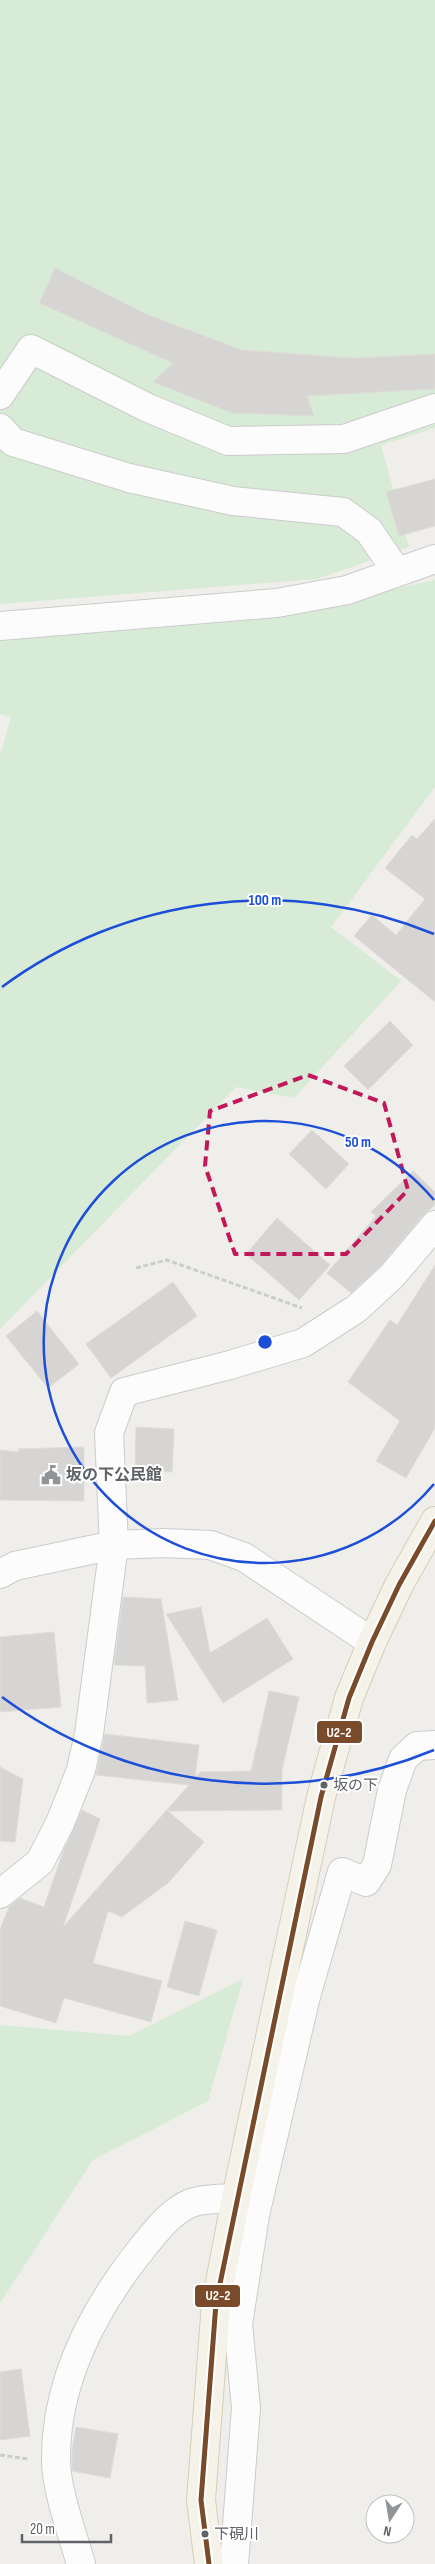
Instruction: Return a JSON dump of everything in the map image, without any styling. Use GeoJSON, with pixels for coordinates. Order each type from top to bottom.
{"type":"FeatureCollection","features":[{"type":"Feature","properties":{"kind":"main road"},"geometry":{"type":"LineString","coordinates":[[209,2564],[200,2500],[216,2303],[236,2198],[322,1798],[349,1698],[372,1642],[399,1585],[435,1521]]}},
{"type":"Feature","properties":{"kind":"street"},"geometry":{"type":"LineString","coordinates":[[0,395],[31,349],[148,408],[228,441],[344,439],[435,408]]}},
{"type":"Feature","properties":{"kind":"street"},"geometry":{"type":"LineString","coordinates":[[0,428],[13,442],[129,478],[234,501],[343,512],[369,531],[396,572]]}},
{"type":"Feature","properties":{"kind":"street"},"geometry":{"type":"LineString","coordinates":[[0,626],[277,603],[348,590],[435,559]]}},
{"type":"Feature","properties":{"kind":"street"},"geometry":{"type":"LineString","coordinates":[[0,1894],[40,1862],[60,1823],[81,1770],[89,1734],[114,1545],[109,1433],[124,1392],[230,1365],[303,1343],[356,1309],[391,1277],[435,1225]]}},
{"type":"Feature","properties":{"kind":"street"},"geometry":{"type":"LineString","coordinates":[[0,1574],[15,1566],[114,1545],[210,1544],[244,1557],[372,1642]]}},
{"type":"Feature","properties":{"kind":"street"},"geometry":{"type":"LineString","coordinates":[[234,2564],[246,2408],[238,2324],[255,2215],[306,1996],[342,1872],[366,1882],[377,1865],[392,1790],[403,1759],[418,1746],[435,1745]]}},
{"type":"Feature","properties":{"kind":"street"},"geometry":{"type":"LineString","coordinates":[[278,2005],[306,1996]]}},
{"type":"Feature","properties":{"kind":"street"},"geometry":{"type":"LineString","coordinates":[[81,2564],[65,2508],[56,2462],[66,2386],[84,2337],[123,2271],[162,2223],[191,2204],[236,2198]]}},
{"type":"Feature","properties":{"kind":"path"},"geometry":{"type":"LineString","coordinates":[[136,1268],[167,1260],[338,1321]]}},
{"type":"Feature","properties":{"kind":"highlighted area"},"geometry":{"type":"Polygon","coordinates":[[[308,1075],[384,1103],[408,1190],[346,1254],[235,1254],[205,1166],[210,1111],[308,1075]]]}},
{"type":"Feature","properties":{"kind":"green space"},"geometry":{"type":"Polygon","coordinates":[[[0,0],[435,0],[435,428],[381,445],[409,547],[317,579],[0,604],[0,0]]]}},
{"type":"Feature","properties":{"kind":"green space"},"geometry":{"type":"Polygon","coordinates":[[[435,580],[435,787],[331,927],[401,981],[294,1098],[236,1087],[0,1329],[0,755],[11,717],[0,714],[0,639],[284,614],[435,580]]]}},
{"type":"Feature","properties":{"kind":"green space"},"geometry":{"type":"Polygon","coordinates":[[[243,1979],[208,2101],[93,2160],[0,2303],[0,2025],[129,2036],[243,1979]]]}},
{"type":"Feature","properties":{"kind":"building"},"geometry":{"type":"Polygon","coordinates":[[[55,268],[146,314],[242,350],[353,358],[435,354],[435,389],[307,396],[314,416],[232,413],[153,382],[173,363],[39,303],[55,268]]]}},
{"type":"Feature","properties":{"kind":"building"},"geometry":{"type":"Polygon","coordinates":[[[435,479],[435,526],[399,536],[386,492],[435,479]]]}},
{"type":"Feature","properties":{"kind":"building"},"geometry":{"type":"Polygon","coordinates":[[[435,819],[435,1002],[354,936],[372,915],[396,935],[425,899],[385,868],[412,835],[417,839],[435,819]]]}},
{"type":"Feature","properties":{"kind":"building"},"geometry":{"type":"Polygon","coordinates":[[[390,1021],[413,1045],[368,1090],[344,1066],[390,1021]]]}},
{"type":"Feature","properties":{"kind":"building"},"geometry":{"type":"Polygon","coordinates":[[[312,1130],[349,1164],[326,1189],[289,1154],[312,1130]]]}},
{"type":"Feature","properties":{"kind":"building"},"geometry":{"type":"Polygon","coordinates":[[[413,1171],[435,1192],[435,1205],[423,1215],[380,1266],[351,1293],[327,1273],[376,1216],[371,1212],[413,1171]]]}},
{"type":"Feature","properties":{"kind":"building"},"geometry":{"type":"Polygon","coordinates":[[[277,1218],[330,1265],[299,1300],[246,1254],[277,1218]]]}},
{"type":"Feature","properties":{"kind":"building"},"geometry":{"type":"Polygon","coordinates":[[[435,1265],[435,1428],[406,1478],[376,1461],[400,1421],[348,1382],[390,1320],[397,1325],[435,1265]]]}},
{"type":"Feature","properties":{"kind":"building"},"geometry":{"type":"Polygon","coordinates":[[[173,1282],[197,1316],[111,1378],[86,1344],[173,1282]]]}},
{"type":"Feature","properties":{"kind":"building"},"geometry":{"type":"Polygon","coordinates":[[[37,1311],[79,1364],[48,1388],[6,1336],[37,1311]]]}},
{"type":"Feature","properties":{"kind":"building"},"geometry":{"type":"Polygon","coordinates":[[[136,1427],[174,1429],[172,1472],[135,1470],[136,1427]]]}},
{"type":"Feature","properties":{"kind":"building","name":"坂の下公民館"},"geometry":{"type":"Polygon","coordinates":[[[84,1447],[84,1501],[0,1500],[0,1450],[19,1452],[18,1449],[84,1447]]]}},
{"type":"Feature","properties":{"kind":"building"},"geometry":{"type":"Polygon","coordinates":[[[123,1597],[161,1599],[178,1700],[147,1703],[145,1666],[114,1665],[123,1597]]]}},
{"type":"Feature","properties":{"kind":"building"},"geometry":{"type":"Polygon","coordinates":[[[201,1607],[210,1653],[267,1618],[293,1659],[223,1703],[166,1614],[201,1607]]]}},
{"type":"Feature","properties":{"kind":"building"},"geometry":{"type":"Polygon","coordinates":[[[54,1632],[61,1707],[0,1712],[0,1637],[54,1632]]]}},
{"type":"Feature","properties":{"kind":"building"},"geometry":{"type":"Polygon","coordinates":[[[269,1691],[299,1697],[282,1770],[282,1810],[168,1811],[204,1842],[168,1883],[122,1917],[108,1911],[93,1963],[162,1981],[151,2022],[64,1998],[56,2023],[0,2006],[0,1929],[9,1907],[20,1898],[44,1907],[63,1852],[82,1810],[100,1819],[63,1927],[189,1785],[96,1775],[105,1734],[199,1745],[195,1778],[200,1772],[251,1771],[269,1691]]]}},
{"type":"Feature","properties":{"kind":"building"},"geometry":{"type":"Polygon","coordinates":[[[0,1767],[23,1779],[15,1842],[0,1841],[0,1767]]]}},
{"type":"Feature","properties":{"kind":"building"},"geometry":{"type":"Polygon","coordinates":[[[185,1921],[217,1930],[199,1996],[167,1987],[185,1921]]]}},
{"type":"Feature","properties":{"kind":"building"},"geometry":{"type":"Polygon","coordinates":[[[21,2369],[30,2436],[0,2440],[0,2372],[21,2369]]]}},
{"type":"Feature","properties":{"kind":"building"},"geometry":{"type":"Polygon","coordinates":[[[76,2427],[118,2434],[110,2478],[72,2471],[72,2451],[76,2427]]]}},
{"type":"Feature","properties":{"kind":"transit line","name":"U2-2"},"geometry":{"type":"LineString","coordinates":[[209,2564],[201,2500],[216,2303],[321,1797],[349,1698],[372,1642],[399,1585],[435,1521]]}},
{"type":"Feature","properties":{"kind":"place","name":"坂の下公民館"},"geometry":{"type":"Point","coordinates":[51,1475]}},
{"type":"Feature","properties":{"kind":"place","name":"坂の下"},"geometry":{"type":"Point","coordinates":[324,1785]}},
{"type":"Feature","properties":{"kind":"place","name":"下硯川"},"geometry":{"type":"Point","coordinates":[205,2534]}}]}
